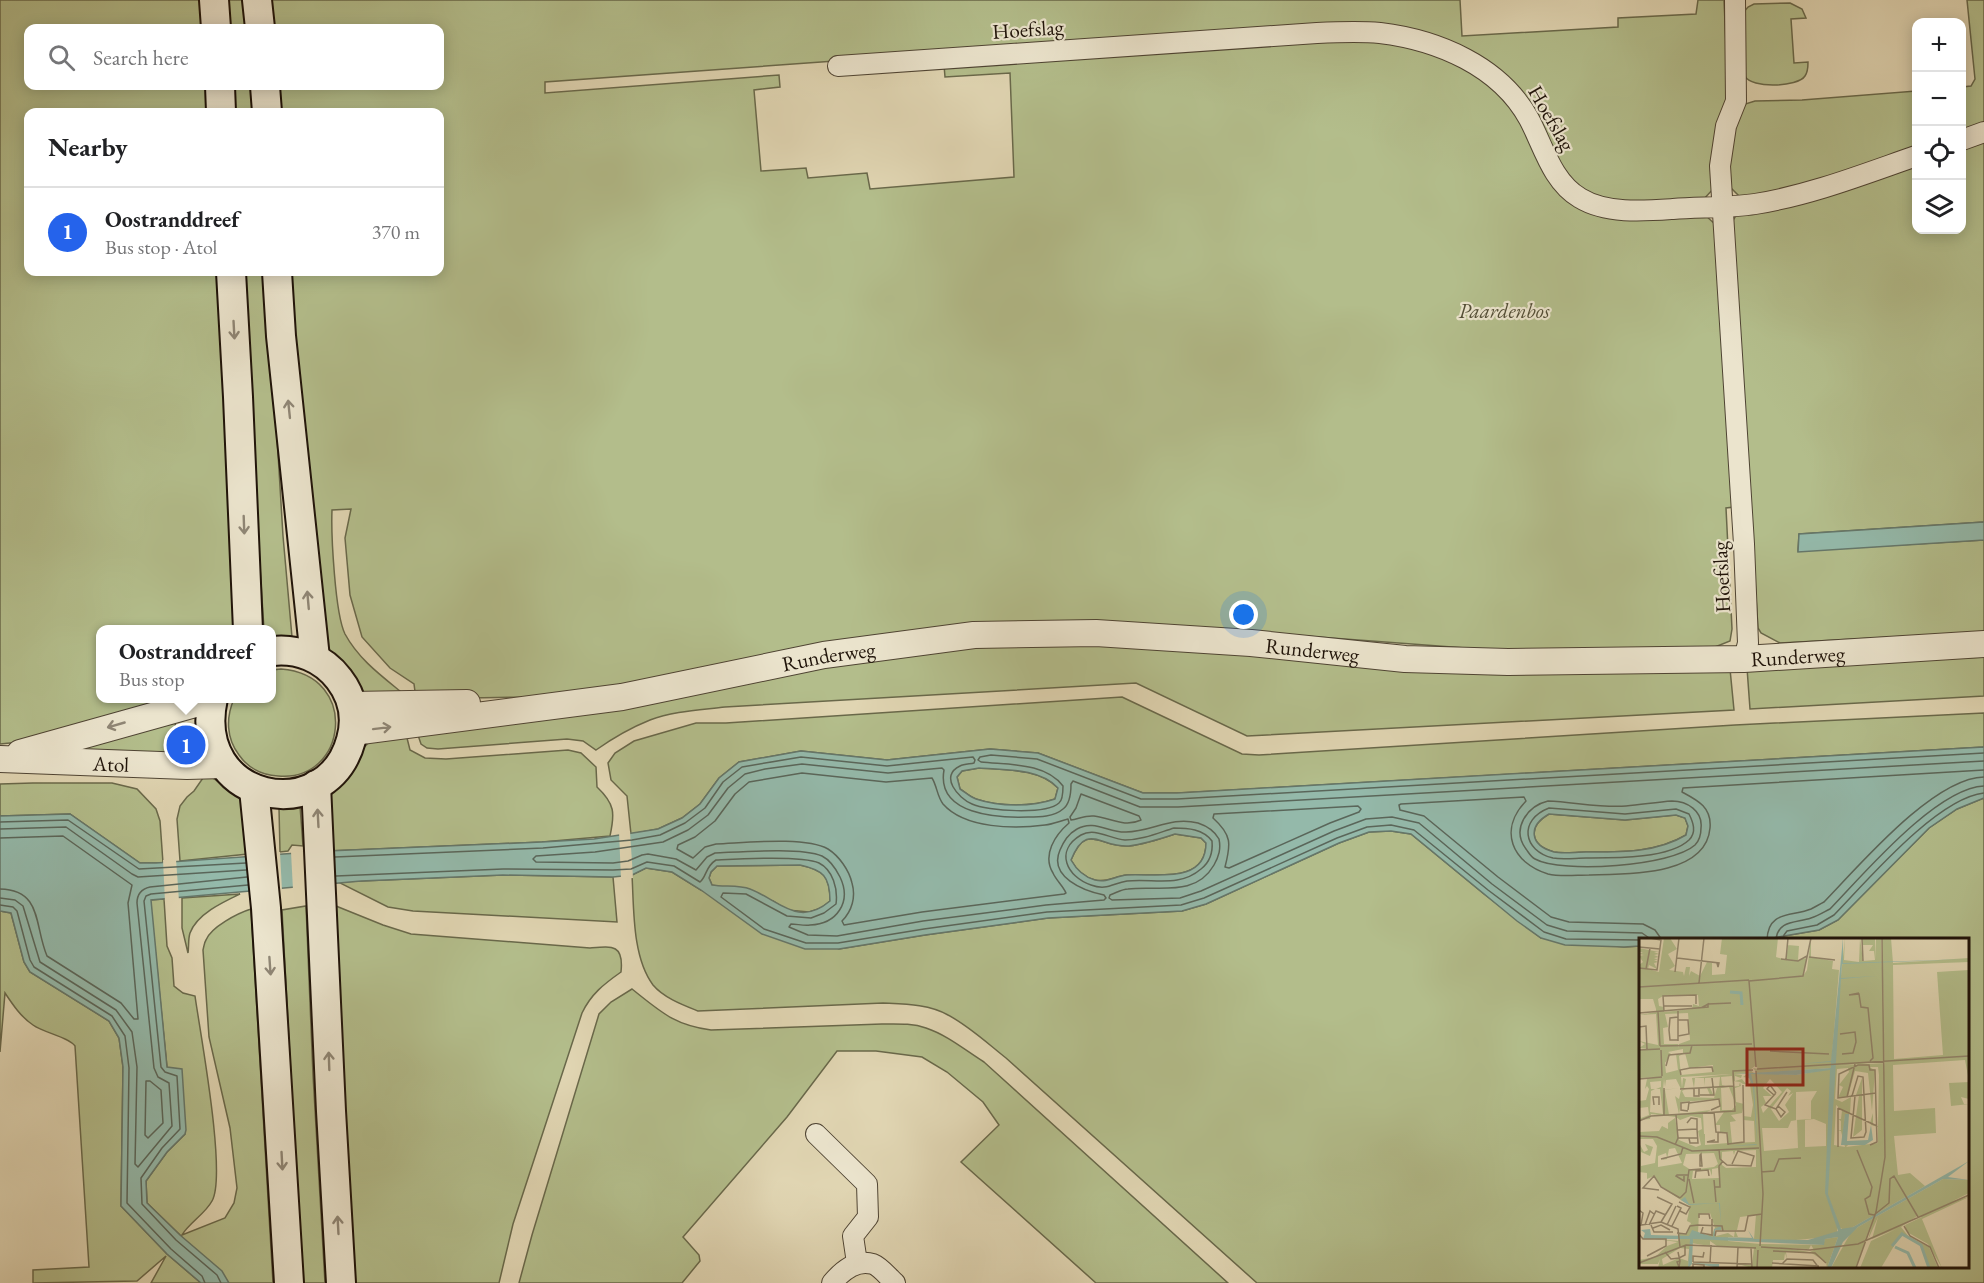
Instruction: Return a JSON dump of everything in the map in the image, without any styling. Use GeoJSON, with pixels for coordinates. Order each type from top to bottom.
{"type":"FeatureCollection","features":[{"type":"Feature","properties":{"kind":"main road"},"geometry":{"type":"LineString","coordinates":[[214,0],[216,24]]}},
{"type":"Feature","properties":{"kind":"main road"},"geometry":{"type":"LineString","coordinates":[[257,0],[260,24]]}},
{"type":"Feature","properties":{"kind":"main road"},"geometry":{"type":"LineString","coordinates":[[220,90],[221,108]]}},
{"type":"Feature","properties":{"kind":"main road"},"geometry":{"type":"LineString","coordinates":[[265,90],[267,108]]}},
{"type":"Feature","properties":{"kind":"main road"},"geometry":{"type":"LineString","coordinates":[[231,276],[248,625]]}},
{"type":"Feature","properties":{"kind":"main road"},"geometry":{"type":"LineString","coordinates":[[277,276],[283,358],[315,658]]}},
{"type":"Feature","properties":{"kind":"main road"},"geometry":{"type":"LineString","coordinates":[[212,703],[209,716],[214,750],[232,775],[254,789],[286,794],[302,792],[330,776],[341,763],[349,748],[352,719],[348,694],[334,673],[315,658],[298,652],[276,651]]}},
{"type":"Feature","properties":{"kind":"main road"},"geometry":{"type":"LineString","coordinates":[[316,785],[341,1283]]}},
{"type":"Feature","properties":{"kind":"main road"},"geometry":{"type":"LineString","coordinates":[[254,789],[266,908],[290,1283]]}},
{"type":"Feature","properties":{"kind":"street","name":"Hoefslag"},"geometry":{"type":"LineString","coordinates":[[1735,0],[1737,91],[1736,101],[1726,126],[1721,156],[1721,206],[1728,276],[1749,642],[1744,659]]}},
{"type":"Feature","properties":{"kind":"street","name":"Hoefslag"},"geometry":{"type":"LineString","coordinates":[[838,66],[1317,33],[1349,32],[1400,36],[1427,42],[1471,62],[1496,78],[1528,117],[1556,174],[1578,198],[1592,204],[1635,210],[1753,204],[1800,195],[1912,158]]}},
{"type":"Feature","properties":{"kind":"street"},"geometry":{"type":"LineString","coordinates":[[1966,139],[1984,132]]}},
{"type":"Feature","properties":{"kind":"street","name":"Runderweg"},"geometry":{"type":"LineString","coordinates":[[352,719],[489,703],[536,708],[622,697],[824,655],[974,635],[1096,633],[1251,642],[1405,659],[1508,662],[1744,659],[1984,644]]}},
{"type":"Feature","properties":{"kind":"street","name":"Atol"},"geometry":{"type":"LineString","coordinates":[[0,759],[199,703]]}},
{"type":"Feature","properties":{"kind":"street","name":"Atol"},"geometry":{"type":"LineString","coordinates":[[0,759],[187,766],[223,765]]}},
{"type":"Feature","properties":{"kind":"street"},"geometry":{"type":"LineString","coordinates":[[816,1134],[867,1184],[868,1217],[853,1236],[857,1263]]}},
{"type":"Feature","properties":{"kind":"street"},"geometry":{"type":"LineString","coordinates":[[832,1283],[842,1272],[857,1263],[874,1264],[895,1283]]}},
{"type":"Feature","properties":{"kind":"green space"},"geometry":{"type":"Polygon","coordinates":[[[0,0],[202,0],[203,24],[24,24],[24,90],[206,90],[208,108],[24,108],[24,276],[217,276],[238,625],[96,625],[96,703],[163,703],[50,739],[0,744],[0,0]]]}},
{"type":"Feature","properties":{"kind":"green space"},"geometry":{"type":"Polygon","coordinates":[[[224,0],[244,0],[247,24],[226,24],[224,0]]]}},
{"type":"Feature","properties":{"kind":"green space","name":"Paardenbos"},"geometry":{"type":"Polygon","coordinates":[[[269,0],[1460,0],[1462,36],[1618,27],[1618,18],[1696,14],[1698,0],[1724,0],[1728,90],[1714,188],[1703,200],[1705,215],[1717,226],[1734,507],[1726,508],[1732,629],[1730,641],[1715,647],[1479,649],[1291,635],[1127,627],[693,675],[527,697],[416,699],[414,684],[390,668],[362,637],[350,595],[345,538],[351,509],[332,510],[336,592],[345,634],[363,658],[400,691],[401,699],[371,697],[360,689],[349,669],[340,659],[323,647],[306,493],[290,276],[444,276],[444,108],[279,108],[277,90],[444,90],[444,24],[271,24],[269,0]],[[835,61],[545,82],[545,93],[779,75],[780,87],[754,90],[761,171],[806,168],[808,178],[867,173],[870,189],[1014,177],[1010,73],[945,77],[944,65],[835,61]]]}},
{"type":"Feature","properties":{"kind":"green space"},"geometry":{"type":"Polygon","coordinates":[[[1967,0],[1984,0],[1984,522],[1799,534],[1798,551],[1984,540],[1984,632],[1780,643],[1761,633],[1758,628],[1732,222],[1737,214],[1741,198],[1731,188],[1729,151],[1742,105],[1755,101],[1802,100],[1912,91],[1912,234],[1966,234],[1966,87],[1971,86],[1975,79],[1967,0]]]}},
{"type":"Feature","properties":{"kind":"green space"},"geometry":{"type":"Polygon","coordinates":[[[1790,3],[1802,9],[1806,18],[1791,19],[1794,63],[1808,62],[1806,74],[1801,80],[1785,84],[1765,85],[1749,80],[1744,72],[1742,14],[1754,4],[1790,3]]]}},
{"type":"Feature","properties":{"kind":"green space"},"geometry":{"type":"Polygon","coordinates":[[[228,90],[254,90],[256,108],[230,108],[228,90]]]}},
{"type":"Feature","properties":{"kind":"green space"},"geometry":{"type":"Polygon","coordinates":[[[241,276],[267,276],[283,536],[292,637],[276,636],[276,625],[264,625],[241,276]]]}},
{"type":"Feature","properties":{"kind":"green space"},"geometry":{"type":"Polygon","coordinates":[[[1065,643],[1730,669],[1734,710],[1247,736],[1136,683],[696,710],[650,720],[596,750],[583,741],[567,739],[427,748],[421,744],[416,729],[954,649],[1065,643]]]}},
{"type":"Feature","properties":{"kind":"green space"},"geometry":{"type":"Polygon","coordinates":[[[1984,657],[1984,696],[1750,709],[1747,668],[1984,657]]]}},
{"type":"Feature","properties":{"kind":"green space"},"geometry":{"type":"Polygon","coordinates":[[[276,670],[307,676],[324,689],[333,707],[335,727],[330,747],[319,763],[301,774],[278,776],[256,770],[243,760],[230,735],[229,720],[233,703],[276,703],[276,670]]]}},
{"type":"Feature","properties":{"kind":"green space"},"geometry":{"type":"Polygon","coordinates":[[[1122,697],[1242,754],[1259,755],[1735,725],[1984,713],[1984,747],[1178,793],[1143,793],[1038,753],[990,749],[887,760],[801,751],[739,762],[719,778],[700,804],[682,818],[658,829],[631,834],[627,796],[611,780],[608,763],[615,753],[634,741],[696,723],[726,723],[1122,697]]]}},
{"type":"Feature","properties":{"kind":"green space"},"geometry":{"type":"Polygon","coordinates":[[[175,723],[180,758],[72,754],[70,747],[175,723]]]}},
{"type":"Feature","properties":{"kind":"green space"},"geometry":{"type":"Polygon","coordinates":[[[405,730],[410,750],[425,758],[446,759],[568,750],[581,753],[596,767],[597,787],[612,809],[613,821],[610,836],[542,842],[327,851],[329,793],[348,776],[356,765],[362,749],[373,739],[405,730]]]}},
{"type":"Feature","properties":{"kind":"green space"},"geometry":{"type":"Polygon","coordinates":[[[979,768],[1021,771],[1041,777],[1058,788],[1055,799],[1036,804],[1016,805],[995,804],[974,798],[960,789],[957,777],[962,771],[979,768]]]}},
{"type":"Feature","properties":{"kind":"green space"},"geometry":{"type":"Polygon","coordinates":[[[205,775],[215,779],[243,799],[248,854],[180,861],[177,819],[180,806],[205,775]]]}},
{"type":"Feature","properties":{"kind":"green space"},"geometry":{"type":"Polygon","coordinates":[[[112,783],[137,789],[156,809],[160,821],[163,863],[140,863],[70,814],[0,816],[0,784],[112,783]]]}},
{"type":"Feature","properties":{"kind":"green space"},"geometry":{"type":"Polygon","coordinates":[[[1984,798],[1984,1283],[1257,1283],[1006,1058],[956,1019],[941,1011],[925,1007],[883,1003],[698,1011],[680,1004],[653,985],[641,961],[635,932],[632,875],[646,868],[672,872],[701,890],[839,949],[1048,918],[1182,911],[1206,904],[1339,843],[1369,832],[1391,831],[1411,834],[1541,938],[1624,947],[1639,946],[1639,1268],[1969,1268],[1969,938],[1773,938],[1819,930],[1838,920],[1929,828],[1957,809],[1984,798]]]}},
{"type":"Feature","properties":{"kind":"green space"},"geometry":{"type":"Polygon","coordinates":[[[300,806],[303,846],[292,845],[288,851],[280,852],[279,808],[300,806]]]}},
{"type":"Feature","properties":{"kind":"green space"},"geometry":{"type":"Polygon","coordinates":[[[1549,814],[1625,820],[1676,815],[1685,818],[1688,826],[1686,835],[1650,848],[1558,853],[1540,845],[1534,835],[1537,824],[1549,814]]]}},
{"type":"Feature","properties":{"kind":"green space"},"geometry":{"type":"Polygon","coordinates":[[[1175,834],[1201,838],[1206,843],[1204,856],[1197,865],[1177,874],[1127,875],[1099,881],[1084,875],[1071,860],[1077,848],[1089,839],[1129,846],[1175,834]]]}},
{"type":"Feature","properties":{"kind":"green space"},"geometry":{"type":"Polygon","coordinates":[[[800,865],[820,872],[829,886],[830,901],[821,908],[809,912],[787,910],[773,901],[712,885],[709,878],[717,866],[800,865]]]}},
{"type":"Feature","properties":{"kind":"green space"},"geometry":{"type":"Polygon","coordinates":[[[503,875],[613,877],[617,922],[413,911],[388,907],[338,882],[503,875]]]}},
{"type":"Feature","properties":{"kind":"green space"},"geometry":{"type":"Polygon","coordinates":[[[240,894],[211,909],[198,920],[190,933],[188,953],[182,928],[182,898],[240,894]]]}},
{"type":"Feature","properties":{"kind":"green space"},"geometry":{"type":"Polygon","coordinates":[[[164,899],[167,946],[172,958],[174,986],[183,993],[195,996],[215,1134],[216,1186],[212,1201],[182,1235],[225,1218],[234,1203],[237,1188],[230,1128],[209,1037],[203,950],[205,941],[213,930],[232,917],[251,909],[273,1283],[219,1283],[180,1235],[147,1203],[146,1181],[167,1152],[185,1134],[167,1067],[150,900],[164,899]]]}},
{"type":"Feature","properties":{"kind":"green space"},"geometry":{"type":"Polygon","coordinates":[[[331,904],[411,934],[590,948],[610,947],[621,956],[621,972],[598,990],[582,1013],[513,1224],[499,1283],[354,1283],[331,904]]]}},
{"type":"Feature","properties":{"kind":"green space"},"geometry":{"type":"Polygon","coordinates":[[[306,906],[325,1283],[302,1283],[282,910],[306,906]]]}},
{"type":"Feature","properties":{"kind":"green space"},"geometry":{"type":"Polygon","coordinates":[[[0,911],[11,913],[24,962],[30,972],[109,1021],[119,1038],[123,1067],[121,1206],[167,1254],[201,1283],[151,1283],[166,1256],[137,1281],[33,1283],[33,1270],[89,1267],[75,1046],[29,1022],[5,993],[0,1052],[0,911]]]}},
{"type":"Feature","properties":{"kind":"green space"},"geometry":{"type":"Polygon","coordinates":[[[632,989],[677,1021],[711,1030],[899,1024],[921,1026],[934,1031],[984,1062],[1228,1283],[1096,1283],[961,1162],[999,1125],[983,1102],[947,1072],[922,1057],[876,1051],[837,1051],[787,1117],[683,1237],[699,1255],[700,1261],[682,1283],[519,1283],[599,1014],[611,1002],[632,989]]]}},
{"type":"Feature","properties":{"kind":"water"},"geometry":{"type":"Polygon","coordinates":[[[1984,522],[1984,540],[1798,552],[1799,534],[1984,522]]]}},
{"type":"Feature","properties":{"kind":"water"},"geometry":{"type":"Polygon","coordinates":[[[1984,747],[1984,798],[1957,809],[1929,828],[1838,920],[1819,930],[1773,938],[1639,938],[1639,946],[1565,945],[1541,938],[1517,921],[1411,834],[1391,831],[1369,832],[1339,843],[1206,904],[1182,911],[1048,918],[839,949],[805,949],[762,934],[672,872],[646,868],[632,875],[613,877],[503,875],[361,881],[151,900],[167,1067],[182,1069],[186,1130],[146,1181],[147,1203],[222,1271],[229,1283],[201,1283],[167,1254],[121,1206],[123,1067],[119,1038],[109,1021],[30,972],[24,962],[11,913],[0,911],[0,816],[70,814],[140,863],[156,863],[327,851],[594,839],[658,829],[682,818],[700,804],[719,778],[739,762],[801,751],[887,760],[990,749],[1038,753],[1143,793],[1177,793],[1984,747]],[[979,768],[962,771],[957,777],[960,789],[974,798],[1005,805],[1026,805],[1055,799],[1058,788],[1042,777],[1021,771],[979,768]],[[1549,814],[1537,824],[1534,835],[1540,845],[1546,849],[1561,853],[1650,848],[1686,835],[1688,826],[1685,818],[1676,815],[1625,820],[1549,814]],[[1175,834],[1129,846],[1089,839],[1077,848],[1071,860],[1084,875],[1100,881],[1127,875],[1177,874],[1197,865],[1204,856],[1206,843],[1201,838],[1175,834]],[[800,865],[717,866],[709,878],[712,885],[750,889],[798,912],[819,909],[830,901],[827,880],[820,872],[800,865]]]}},
{"type":"Feature","properties":{"kind":"pier"},"geometry":{"type":"Polygon","coordinates":[[[630,831],[633,878],[621,879],[619,832],[630,831]]]}},
{"type":"Feature","properties":{"kind":"pier"},"geometry":{"type":"Polygon","coordinates":[[[329,850],[330,886],[293,890],[291,852],[329,850]]]}},
{"type":"Feature","properties":{"kind":"pier"},"geometry":{"type":"Polygon","coordinates":[[[280,852],[282,891],[255,893],[253,854],[280,852]]]}},
{"type":"Feature","properties":{"kind":"pier"},"geometry":{"type":"Polygon","coordinates":[[[176,859],[179,901],[165,902],[163,860],[176,859]]]}},
{"type":"Feature","properties":{"kind":"place","name":"Oostranddreef"},"geometry":{"type":"Point","coordinates":[186,745]}}]}
